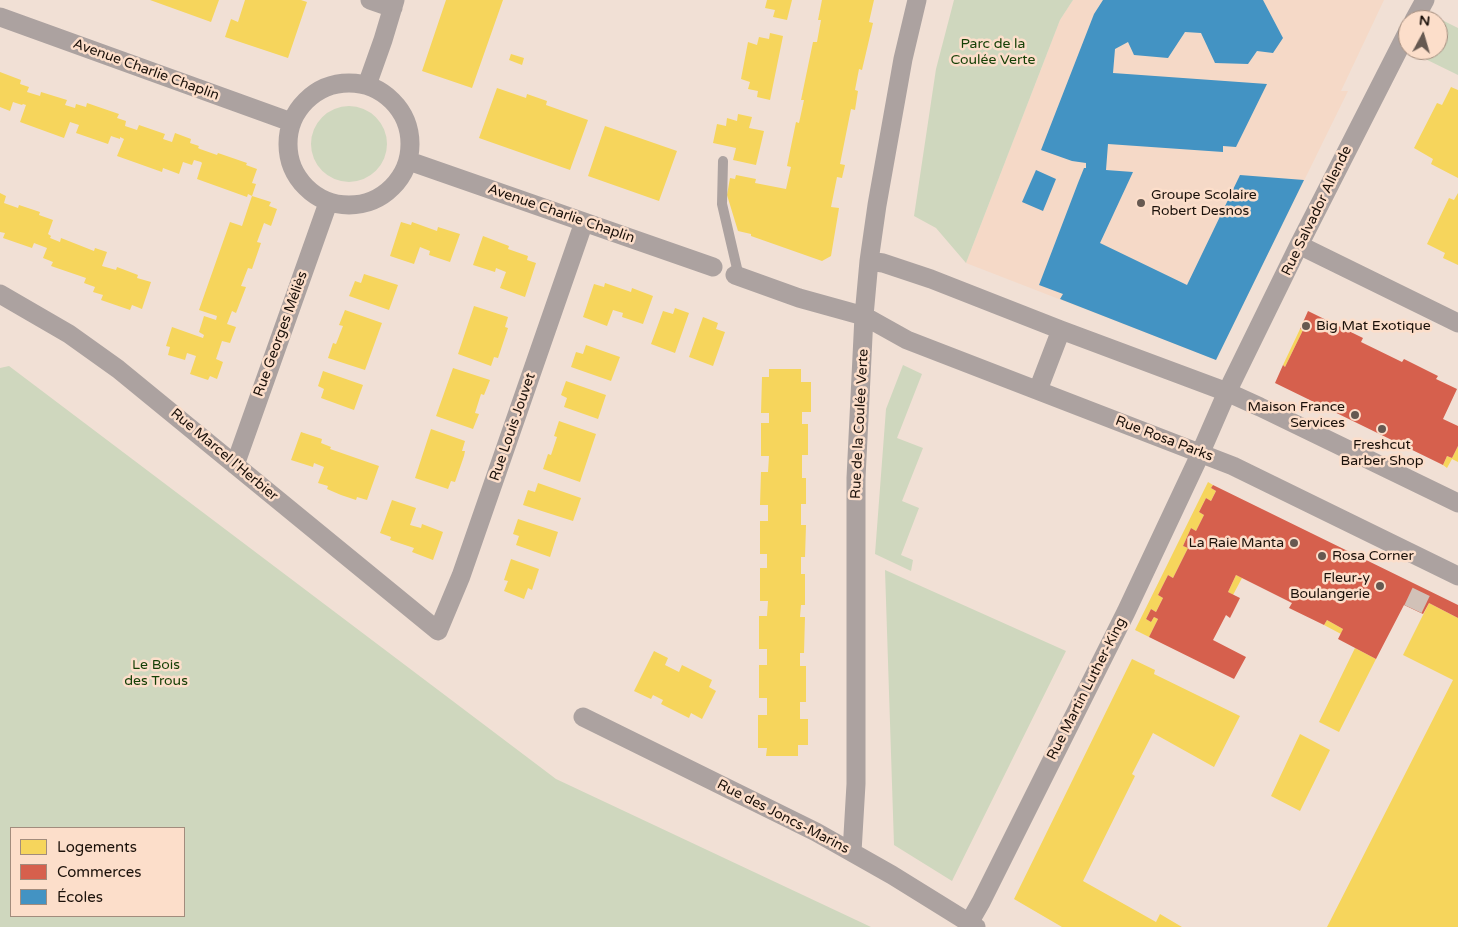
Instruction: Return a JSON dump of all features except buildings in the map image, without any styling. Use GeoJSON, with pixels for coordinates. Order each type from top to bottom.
{"type":"FeatureCollection","features":[{"type":"Feature","properties":{"kind":"street"},"geometry":{"type":"LineString","coordinates":[[367,85],[394,4],[370,0]]}},
{"type":"Feature","properties":{"kind":"street","name":"Rue de la Coulée Verte"},"geometry":{"type":"LineString","coordinates":[[852,852],[856,784],[856,478],[864,316],[877,205],[903,59],[918,0]]}},
{"type":"Feature","properties":{"kind":"street","name":"Avenue Charlie Chaplin"},"geometry":{"type":"LineString","coordinates":[[0,17],[292,122]]}},
{"type":"Feature","properties":{"kind":"street","name":"Rue Salvador Allende"},"geometry":{"type":"LineString","coordinates":[[1200,453],[1299,245],[1398,51]]}},
{"type":"Feature","properties":{"kind":"street"},"geometry":{"type":"LineString","coordinates":[[349,83],[367,85],[385,94],[398,107],[407,123],[411,142],[409,161],[400,179],[386,194],[368,203],[348,206],[328,203],[311,193],[298,179],[290,161],[287,141],[292,122],[301,106],[314,93],[331,86],[349,83]]}},
{"type":"Feature","properties":{"kind":"street","name":"Avenue Charlie Chaplin"},"geometry":{"type":"LineString","coordinates":[[409,161],[714,267]]}},
{"type":"Feature","properties":{"kind":"street","name":"Rue Georges Méliès"},"geometry":{"type":"LineString","coordinates":[[235,465],[328,203]]}},
{"type":"Feature","properties":{"kind":"street","name":"Rue Louis Jouvet"},"geometry":{"type":"LineString","coordinates":[[438,631],[461,576],[584,222]]}},
{"type":"Feature","properties":{"kind":"street"},"geometry":{"type":"LineString","coordinates":[[1299,245],[1458,323]]}},
{"type":"Feature","properties":{"kind":"street"},"geometry":{"type":"LineString","coordinates":[[869,261],[883,263],[931,279],[1228,392],[1458,503]]}},
{"type":"Feature","properties":{"kind":"street"},"geometry":{"type":"LineString","coordinates":[[737,276],[799,298],[864,316]]}},
{"type":"Feature","properties":{"kind":"street","name":"Rue Marcel l'Herbier"},"geometry":{"type":"LineString","coordinates":[[0,294],[68,334],[118,369],[438,631]]}},
{"type":"Feature","properties":{"kind":"street","name":"Rue Rosa Parks"},"geometry":{"type":"LineString","coordinates":[[864,316],[907,340],[1233,466],[1458,576]]}},
{"type":"Feature","properties":{"kind":"street"},"geometry":{"type":"LineString","coordinates":[[1038,390],[1061,330]]}},
{"type":"Feature","properties":{"kind":"street","name":"Rue Martin Luther-King"},"geometry":{"type":"LineString","coordinates":[[973,925],[981,902],[1126,612],[1200,453]]}},
{"type":"Feature","properties":{"kind":"street","name":"Rue des Joncs-Marins"},"geometry":{"type":"LineString","coordinates":[[583,717],[816,832],[973,925]]}},
{"type":"Feature","properties":{"kind":"lane"},"geometry":{"type":"LineString","coordinates":[[722,161],[722,204],[737,276]]}},
{"type":"Feature","properties":{"kind":"shaded area","name":"Groupe Scolaire Robert Desnos"},"geometry":{"type":"Polygon","coordinates":[[[1073,0],[1384,0],[1341,91],[1348,91],[1216,360],[966,263],[1060,20],[1073,0]]]}},
{"type":"Feature","properties":{"kind":"green space","name":"Parc de la Coulée Verte"},"geometry":{"type":"Polygon","coordinates":[[[954,0],[1073,0],[1060,20],[966,263],[936,228],[914,216],[936,69],[954,0]]]}},
{"type":"Feature","properties":{"kind":"green space"},"geometry":{"type":"Polygon","coordinates":[[[1448,23],[1458,28],[1458,75],[1427,60],[1448,60],[1448,23]]]}},
{"type":"Feature","properties":{"kind":"green space"},"geometry":{"type":"Polygon","coordinates":[[[342,106],[356,106],[370,112],[381,123],[385,129],[387,144],[385,159],[376,171],[364,180],[342,182],[328,176],[317,165],[311,151],[311,137],[317,123],[328,112],[342,106]]]}},
{"type":"Feature","properties":{"kind":"green space"},"geometry":{"type":"Polygon","coordinates":[[[903,365],[922,374],[897,438],[923,448],[902,501],[919,508],[901,555],[913,560],[911,571],[875,554],[886,409],[903,365]]]}},
{"type":"Feature","properties":{"kind":"green space","name":"Le Bois des Trous"},"geometry":{"type":"Polygon","coordinates":[[[9,366],[556,779],[871,927],[0,927],[0,368],[9,366]]]}},
{"type":"Feature","properties":{"kind":"green space"},"geometry":{"type":"Polygon","coordinates":[[[885,570],[1066,651],[952,881],[894,845],[885,570]]]}},
{"type":"Feature","properties":{"kind":"tunnel"},"geometry":{"type":"LineString","coordinates":[[1413,609],[1423,588]]}},
{"type":"Feature","properties":{"kind":"place","name":"Groupe Scolaire Robert Desnos"},"geometry":{"type":"Point","coordinates":[1141,203]}},
{"type":"Feature","properties":{"kind":"place","name":"Big Mat Exotique"},"geometry":{"type":"Point","coordinates":[1306,326]}},
{"type":"Feature","properties":{"kind":"place","name":"Maison France Services"},"geometry":{"type":"Point","coordinates":[1355,415]}},
{"type":"Feature","properties":{"kind":"place","name":"Freshcut Barber Shop"},"geometry":{"type":"Point","coordinates":[1382,429]}},
{"type":"Feature","properties":{"kind":"place","name":"La Raie Manta"},"geometry":{"type":"Point","coordinates":[1294,543]}},
{"type":"Feature","properties":{"kind":"place","name":"Rosa Corner"},"geometry":{"type":"Point","coordinates":[1322,556]}},
{"type":"Feature","properties":{"kind":"place","name":"Fleur-y Boulangerie"},"geometry":{"type":"Point","coordinates":[1380,586]}}]}
